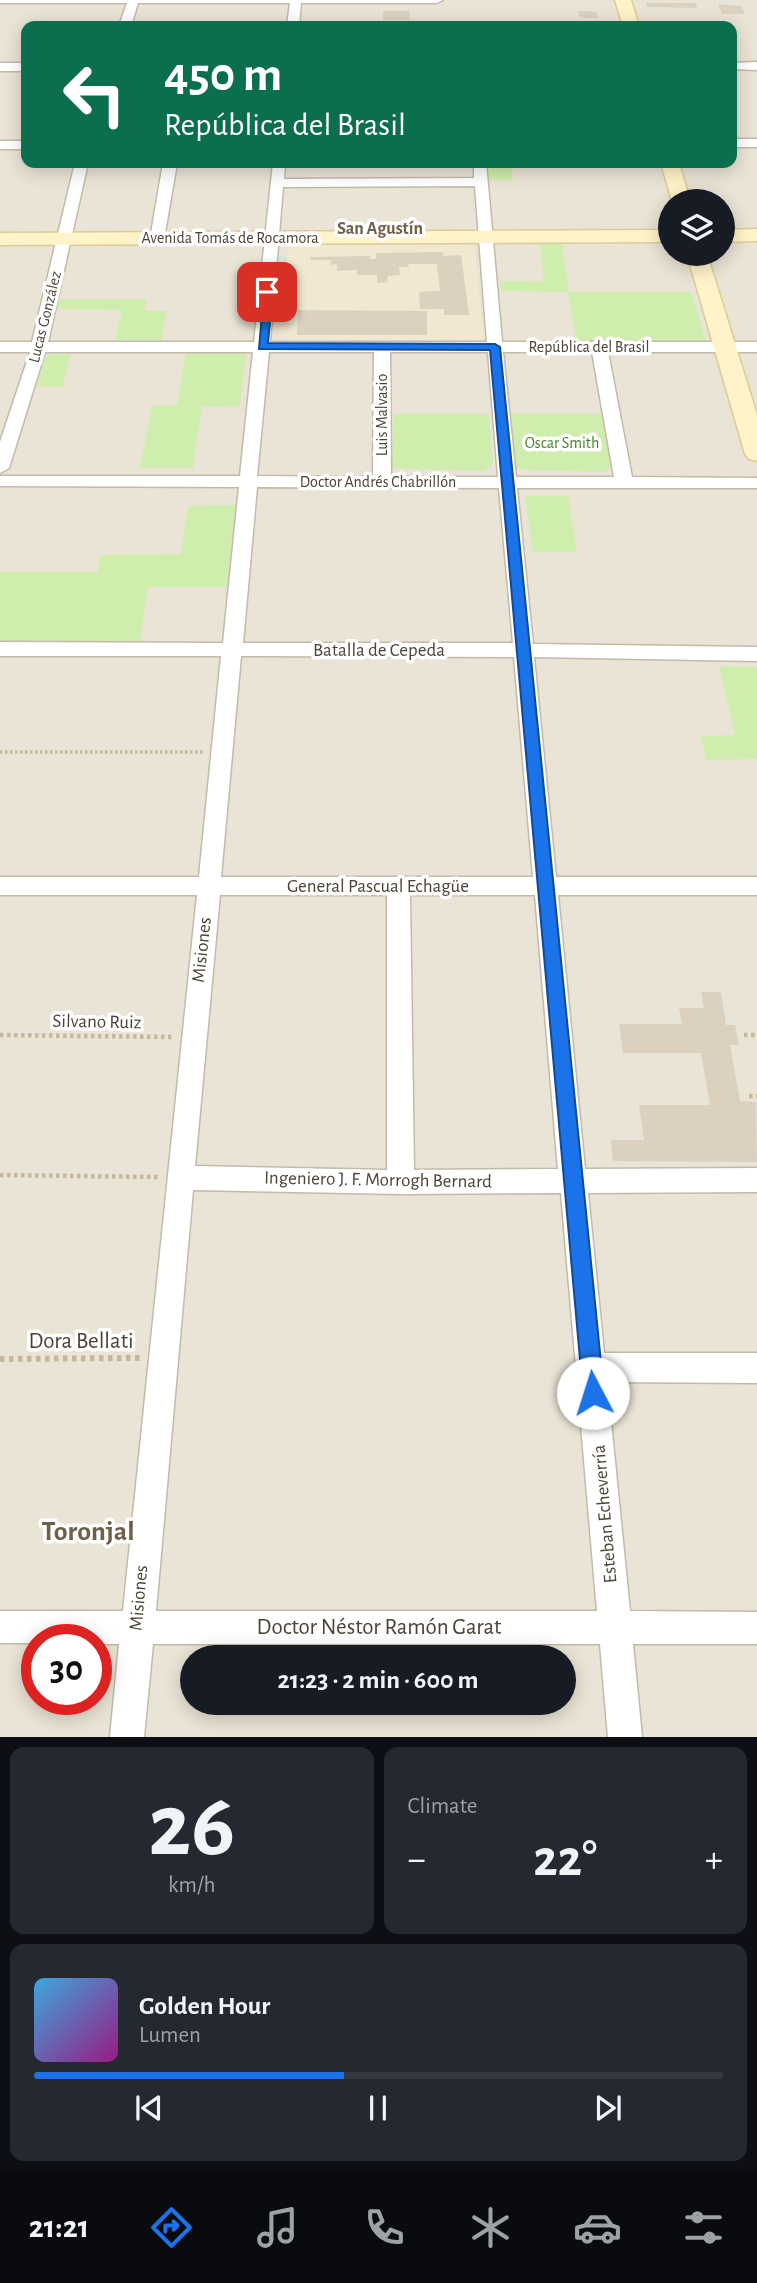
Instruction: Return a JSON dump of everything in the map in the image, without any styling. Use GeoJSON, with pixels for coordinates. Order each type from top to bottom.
{"type":"FeatureCollection","features":[{"type":"Feature","properties":{"kind":"street"},"geometry":{"type":"LineString","coordinates":[[0,0],[437,0]]}},
{"type":"Feature","properties":{"kind":"street"},"geometry":{"type":"LineString","coordinates":[[127,21],[134,0]]}},
{"type":"Feature","properties":{"kind":"street"},"geometry":{"type":"LineString","coordinates":[[294,21],[296,0]]}},
{"type":"Feature","properties":{"kind":"street"},"geometry":{"type":"LineString","coordinates":[[623,0],[629,21]]}},
{"type":"Feature","properties":{"kind":"street"},"geometry":{"type":"LineString","coordinates":[[737,66],[757,66]]}},
{"type":"Feature","properties":{"kind":"street"},"geometry":{"type":"LineString","coordinates":[[0,67],[21,67]]}},
{"type":"Feature","properties":{"kind":"street"},"geometry":{"type":"LineString","coordinates":[[737,143],[757,143]]}},
{"type":"Feature","properties":{"kind":"street"},"geometry":{"type":"LineString","coordinates":[[0,145],[21,145]]}},
{"type":"Feature","properties":{"kind":"street","name":"Lucas González"},"geometry":{"type":"LineString","coordinates":[[0,468],[39,347],[80,168]]}},
{"type":"Feature","properties":{"kind":"street"},"geometry":{"type":"LineString","coordinates":[[157,239],[169,168]]}},
{"type":"Feature","properties":{"kind":"street","name":"Misiones"},"geometry":{"type":"LineString","coordinates":[[127,1737],[279,168]]}},
{"type":"Feature","properties":{"kind":"street"},"geometry":{"type":"LineString","coordinates":[[671,168],[678,189]]}},
{"type":"Feature","properties":{"kind":"street"},"geometry":{"type":"LineString","coordinates":[[278,183],[481,173]]}},
{"type":"Feature","properties":{"kind":"street","name":"Esteban Echeverría"},"geometry":{"type":"LineString","coordinates":[[481,173],[507,482],[625,1737]]}},
{"type":"Feature","properties":{"kind":"street","name":"Avenida Tomás de Rocamora"},"geometry":{"type":"LineString","coordinates":[[0,239],[658,236]]}},
{"type":"Feature","properties":{"kind":"street"},"geometry":{"type":"LineString","coordinates":[[735,236],[757,236]]}},
{"type":"Feature","properties":{"kind":"street"},"geometry":{"type":"LineString","coordinates":[[701,266],[757,454]]}},
{"type":"Feature","properties":{"kind":"street","name":"República del Brasil"},"geometry":{"type":"LineString","coordinates":[[0,347],[757,347]]}},
{"type":"Feature","properties":{"kind":"street","name":"Luis Malvasio"},"geometry":{"type":"LineString","coordinates":[[382,347],[382,482]]}},
{"type":"Feature","properties":{"kind":"street"},"geometry":{"type":"LineString","coordinates":[[599,347],[624,482]]}},
{"type":"Feature","properties":{"kind":"street","name":"Doctor Andrés Chabrillón"},"geometry":{"type":"LineString","coordinates":[[0,481],[757,483]]}},
{"type":"Feature","properties":{"kind":"street","name":"Batalla de Cepeda"},"geometry":{"type":"LineString","coordinates":[[0,649],[524,650],[757,654]]}},
{"type":"Feature","properties":{"kind":"street","name":"General Pascual Echagüe"},"geometry":{"type":"LineString","coordinates":[[0,886],[757,886]]}},
{"type":"Feature","properties":{"kind":"street"},"geometry":{"type":"LineString","coordinates":[[398,887],[401,1182]]}},
{"type":"Feature","properties":{"kind":"street","name":"Ingeniero J. F. Morrogh Bernard"},"geometry":{"type":"LineString","coordinates":[[180,1178],[401,1182],[757,1180]]}},
{"type":"Feature","properties":{"kind":"street"},"geometry":{"type":"LineString","coordinates":[[591,1367],[757,1368]]}},
{"type":"Feature","properties":{"kind":"street","name":"Doctor Néstor Ramón Garat"},"geometry":{"type":"LineString","coordinates":[[0,1627],[757,1628]]}},
{"type":"Feature","properties":{"kind":"path"},"geometry":{"type":"LineString","coordinates":[[0,752],[222,752]]}},
{"type":"Feature","properties":{"kind":"path","name":"Silvano Ruiz"},"geometry":{"type":"LineString","coordinates":[[0,1035],[194,1037]]}},
{"type":"Feature","properties":{"kind":"path"},"geometry":{"type":"LineString","coordinates":[[744,1035],[757,1035]]}},
{"type":"Feature","properties":{"kind":"path"},"geometry":{"type":"LineString","coordinates":[[749,1096],[757,1096]]}},
{"type":"Feature","properties":{"kind":"path"},"geometry":{"type":"LineString","coordinates":[[0,1175],[180,1178]]}},
{"type":"Feature","properties":{"kind":"path","name":"Dora Bellati"},"geometry":{"type":"LineString","coordinates":[[0,1359],[162,1358]]}},
{"type":"Feature","properties":{"kind":"shaded area"},"geometry":{"type":"Polygon","coordinates":[[[0,0],[757,0],[757,1737],[0,1737],[0,0]]]}},
{"type":"Feature","properties":{"kind":"shaded area"},"geometry":{"type":"Polygon","coordinates":[[[474,241],[483,340],[291,341],[279,335],[288,248],[303,242],[474,241]]]}},
{"type":"Feature","properties":{"kind":"green space"},"geometry":{"type":"Polygon","coordinates":[[[486,168],[512,168],[513,180],[487,180],[486,168]]]}},
{"type":"Feature","properties":{"kind":"green space"},"geometry":{"type":"Polygon","coordinates":[[[540,241],[562,242],[569,292],[691,292],[706,341],[577,341],[568,292],[501,291],[500,281],[544,282],[540,241]]]}},
{"type":"Feature","properties":{"kind":"green space"},"geometry":{"type":"Polygon","coordinates":[[[57,299],[147,299],[144,311],[167,311],[161,340],[115,340],[122,310],[54,309],[57,299]]]}},
{"type":"Feature","properties":{"kind":"green space"},"geometry":{"type":"Polygon","coordinates":[[[241,350],[246,354],[240,406],[202,407],[193,468],[140,468],[152,406],[177,405],[186,351],[241,350]]]}},
{"type":"Feature","properties":{"kind":"green space"},"geometry":{"type":"Polygon","coordinates":[[[52,354],[71,354],[62,387],[37,386],[45,358],[52,354]]]}},
{"type":"Feature","properties":{"kind":"green space"},"geometry":{"type":"Polygon","coordinates":[[[393,414],[489,414],[493,464],[484,471],[392,467],[393,414]]]}},
{"type":"Feature","properties":{"kind":"green space","name":"Oscar Smith"},"geometry":{"type":"Polygon","coordinates":[[[510,414],[606,414],[615,464],[606,472],[525,470],[514,467],[510,414]]]}},
{"type":"Feature","properties":{"kind":"green space"},"geometry":{"type":"Polygon","coordinates":[[[525,496],[568,496],[577,552],[533,552],[525,496]]]}},
{"type":"Feature","properties":{"kind":"green space"},"geometry":{"type":"Polygon","coordinates":[[[236,505],[228,587],[148,587],[140,643],[0,643],[0,572],[97,572],[101,555],[181,554],[188,506],[236,505]]]}},
{"type":"Feature","properties":{"kind":"green space"},"geometry":{"type":"Polygon","coordinates":[[[719,666],[757,667],[757,759],[706,760],[701,736],[735,735],[719,666]]]}},
{"type":"Feature","properties":{"kind":"building"},"geometry":{"type":"Polygon","coordinates":[[[646,3],[696,3],[697,8],[647,7],[646,3]]]}},
{"type":"Feature","properties":{"kind":"building"},"geometry":{"type":"Polygon","coordinates":[[[718,4],[741,6],[745,14],[722,14],[718,4]]]}},
{"type":"Feature","properties":{"kind":"building"},"geometry":{"type":"Polygon","coordinates":[[[383,11],[409,11],[410,20],[383,20],[383,11]]]}},
{"type":"Feature","properties":{"kind":"building"},"geometry":{"type":"Polygon","coordinates":[[[578,11],[596,12],[598,18],[583,18],[578,11]]]}},
{"type":"Feature","properties":{"kind":"building"},"geometry":{"type":"Polygon","coordinates":[[[443,252],[443,256],[461,255],[469,315],[444,315],[444,309],[420,309],[419,292],[440,291],[437,264],[408,264],[409,267],[399,267],[400,275],[387,276],[388,282],[377,283],[377,275],[357,275],[357,270],[337,271],[337,264],[331,265],[331,260],[311,260],[310,257],[370,256],[370,259],[376,259],[376,253],[443,252]]]}},
{"type":"Feature","properties":{"kind":"building"},"geometry":{"type":"Polygon","coordinates":[[[298,310],[427,311],[427,335],[297,335],[298,310]]]}},
{"type":"Feature","properties":{"kind":"building"},"geometry":{"type":"Polygon","coordinates":[[[701,992],[721,992],[726,1025],[735,1025],[739,1045],[730,1045],[740,1101],[756,1102],[757,1162],[613,1161],[611,1140],[644,1140],[639,1105],[710,1105],[701,1053],[623,1053],[619,1024],[682,1024],[679,1008],[704,1008],[701,992]]]}},
{"type":"Feature","properties":{"kind":"district","name":"San Agustín"},"geometry":{"type":"Point","coordinates":[380,229]}},
{"type":"Feature","properties":{"kind":"district","name":"Toronjal"},"geometry":{"type":"Point","coordinates":[88,1532]}},
{"type":"Feature","properties":{"kind":"route"},"geometry":{"type":"LineString","coordinates":[[267,292],[263,347],[495,347],[593,1393]]}}]}
